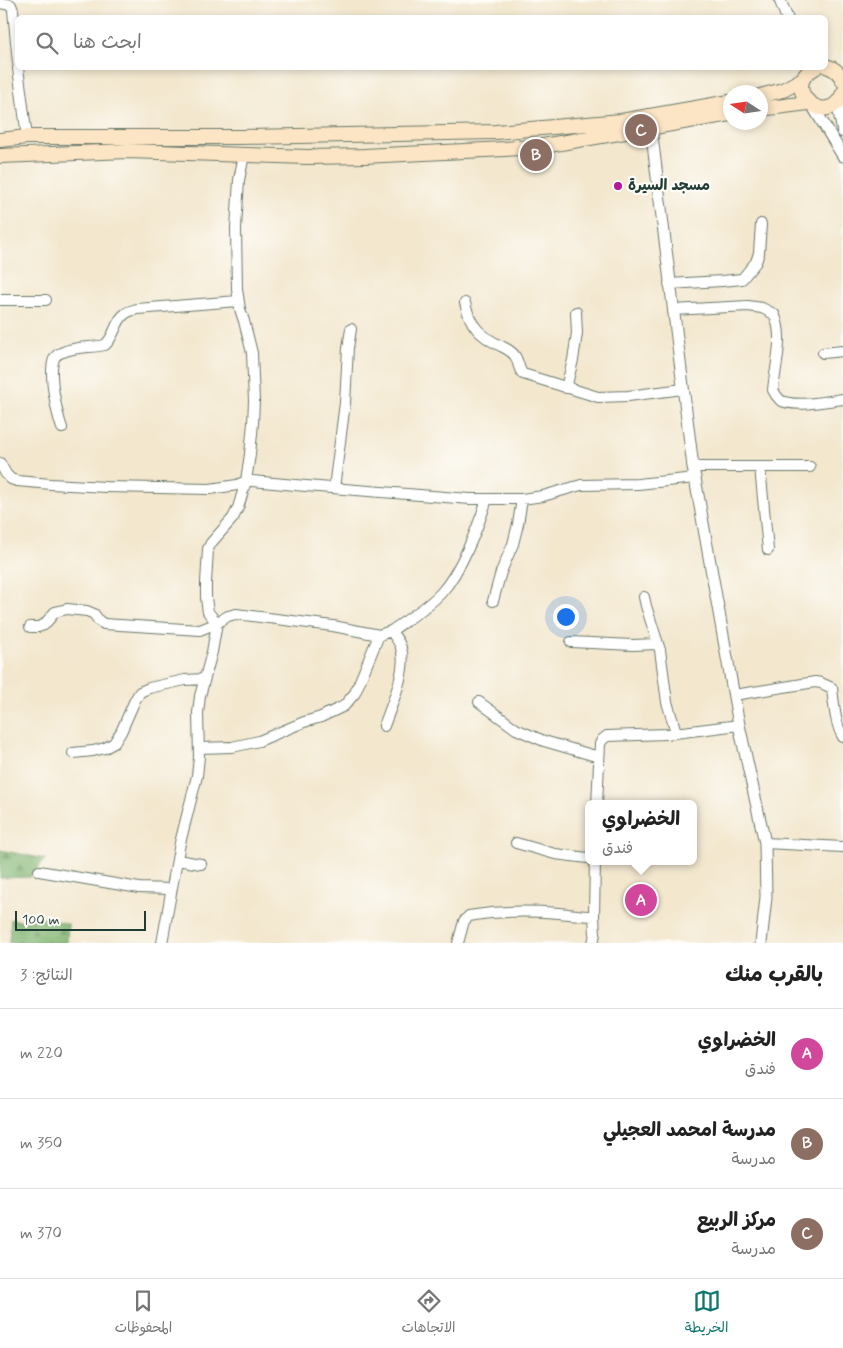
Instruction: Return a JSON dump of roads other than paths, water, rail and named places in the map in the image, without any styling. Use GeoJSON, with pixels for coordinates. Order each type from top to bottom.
{"type":"FeatureCollection","features":[{"type":"Feature","properties":{"kind":"main road"},"geometry":{"type":"LineString","coordinates":[[768,94],[783,90],[818,70]]}},
{"type":"Feature","properties":{"kind":"main road"},"geometry":{"type":"LineString","coordinates":[[810,104],[805,99],[802,89],[819,70]]}},
{"type":"Feature","properties":{"kind":"main road"},"geometry":{"type":"LineString","coordinates":[[824,70],[840,74],[843,81]]}},
{"type":"Feature","properties":{"kind":"main road"},"geometry":{"type":"LineString","coordinates":[[768,108],[798,103],[828,108],[841,96]]}},
{"type":"Feature","properties":{"kind":"main road"},"geometry":{"type":"LineString","coordinates":[[0,156],[128,151],[244,155],[364,156],[505,149],[543,146],[723,104]]}},
{"type":"Feature","properties":{"kind":"main road"},"geometry":{"type":"LineString","coordinates":[[0,140],[27,137],[242,137],[496,132],[723,115]]}},
{"type":"Feature","properties":{"kind":"street"},"geometry":{"type":"LineString","coordinates":[[780,0],[786,15]]}},
{"type":"Feature","properties":{"kind":"street"},"geometry":{"type":"LineString","coordinates":[[0,3],[11,5],[15,32]]}},
{"type":"Feature","properties":{"kind":"street"},"geometry":{"type":"LineString","coordinates":[[18,70],[27,137]]}},
{"type":"Feature","properties":{"kind":"street"},"geometry":{"type":"LineString","coordinates":[[841,96],[843,132]]}},
{"type":"Feature","properties":{"kind":"street"},"geometry":{"type":"LineString","coordinates":[[810,104],[843,156]]}},
{"type":"Feature","properties":{"kind":"street"},"geometry":{"type":"LineString","coordinates":[[650,121],[694,472],[739,725],[765,843],[766,897],[761,943]]}},
{"type":"Feature","properties":{"kind":"street"},"geometry":{"type":"LineString","coordinates":[[162,943],[183,827],[198,776],[198,713],[200,696],[212,652],[217,623],[208,612],[206,598],[208,549],[233,518],[242,497],[250,454],[253,423],[252,353],[238,301],[236,228],[239,180],[244,155]]}},
{"type":"Feature","properties":{"kind":"street"},"geometry":{"type":"LineString","coordinates":[[669,284],[742,278],[756,262],[759,253],[761,224]]}},
{"type":"Feature","properties":{"kind":"street"},"geometry":{"type":"LineString","coordinates":[[0,300],[46,300]]}},
{"type":"Feature","properties":{"kind":"street"},"geometry":{"type":"LineString","coordinates":[[62,428],[52,375],[54,359],[61,352],[73,348],[105,345],[109,342],[120,320],[126,313],[137,309],[238,301]]}},
{"type":"Feature","properties":{"kind":"street"},"geometry":{"type":"LineString","coordinates":[[465,303],[468,316],[473,325],[487,338],[508,349],[516,357],[523,374],[598,397],[628,396],[683,389]]}},
{"type":"Feature","properties":{"kind":"street"},"geometry":{"type":"LineString","coordinates":[[673,310],[748,306],[762,308],[774,314],[779,326],[779,348],[773,390],[776,396],[781,400],[796,403],[816,403],[843,398]]}},
{"type":"Feature","properties":{"kind":"street"},"geometry":{"type":"LineString","coordinates":[[566,388],[578,333],[576,312]]}},
{"type":"Feature","properties":{"kind":"street"},"geometry":{"type":"LineString","coordinates":[[334,488],[345,403],[351,328]]}},
{"type":"Feature","properties":{"kind":"street"},"geometry":{"type":"LineString","coordinates":[[823,354],[843,351]]}},
{"type":"Feature","properties":{"kind":"street"},"geometry":{"type":"LineString","coordinates":[[0,463],[6,474],[18,481],[51,484],[210,489],[237,485],[246,481],[264,481],[406,494],[487,499],[522,499],[543,496],[580,485],[638,484],[694,472],[760,467],[810,467]]}},
{"type":"Feature","properties":{"kind":"street"},"geometry":{"type":"LineString","coordinates":[[760,467],[768,550]]}},
{"type":"Feature","properties":{"kind":"street"},"geometry":{"type":"LineString","coordinates":[[30,627],[44,625],[55,612],[67,609],[94,614],[104,624],[125,626],[200,630],[236,614],[333,626],[379,635],[391,631],[429,604],[446,588],[472,540],[487,499]]}},
{"type":"Feature","properties":{"kind":"street"},"geometry":{"type":"LineString","coordinates":[[493,600],[501,572],[513,544],[522,499]]}},
{"type":"Feature","properties":{"kind":"street"},"geometry":{"type":"LineString","coordinates":[[644,597],[658,644],[667,702],[676,732]]}},
{"type":"Feature","properties":{"kind":"street"},"geometry":{"type":"LineString","coordinates":[[384,726],[402,674],[403,658],[401,648],[391,631]]}},
{"type":"Feature","properties":{"kind":"street"},"geometry":{"type":"LineString","coordinates":[[199,748],[232,747],[259,741],[344,706],[355,693],[379,635]]}},
{"type":"Feature","properties":{"kind":"street"},"geometry":{"type":"LineString","coordinates":[[572,642],[632,645],[658,644]]}},
{"type":"Feature","properties":{"kind":"street"},"geometry":{"type":"LineString","coordinates":[[73,753],[94,751],[114,743],[140,692],[149,688],[185,680],[204,680]]}},
{"type":"Feature","properties":{"kind":"street"},"geometry":{"type":"LineString","coordinates":[[734,695],[815,682],[827,685],[832,688],[840,732],[843,737]]}},
{"type":"Feature","properties":{"kind":"street"},"geometry":{"type":"LineString","coordinates":[[479,702],[516,729],[544,741],[599,757]]}},
{"type":"Feature","properties":{"kind":"street"},"geometry":{"type":"LineString","coordinates":[[597,800],[600,744],[607,736],[676,732],[739,725]]}},
{"type":"Feature","properties":{"kind":"street"},"geometry":{"type":"LineString","coordinates":[[516,843],[555,854],[585,858]]}},
{"type":"Feature","properties":{"kind":"street"},"geometry":{"type":"LineString","coordinates":[[765,843],[843,847]]}},
{"type":"Feature","properties":{"kind":"street"},"geometry":{"type":"LineString","coordinates":[[177,860],[200,864]]}},
{"type":"Feature","properties":{"kind":"street"},"geometry":{"type":"LineString","coordinates":[[594,943],[595,865]]}},
{"type":"Feature","properties":{"kind":"street"},"geometry":{"type":"LineString","coordinates":[[39,871],[139,888],[171,889]]}},
{"type":"Feature","properties":{"kind":"street"},"geometry":{"type":"LineString","coordinates":[[458,943],[464,921],[470,916],[477,914],[540,913],[594,916]]}},
{"type":"Feature","properties":{"kind":"place","name":"مركز الربيع"},"geometry":{"type":"Point","coordinates":[641,130]}},
{"type":"Feature","properties":{"kind":"place","name":"مدرسة امحمد العجيلي"},"geometry":{"type":"Point","coordinates":[536,155]}},
{"type":"Feature","properties":{"kind":"place","name":"مسجد السيرة"},"geometry":{"type":"Point","coordinates":[618,186]}},
{"type":"Feature","properties":{"kind":"place","name":"الخضراوي"},"geometry":{"type":"Point","coordinates":[641,900]}}]}
